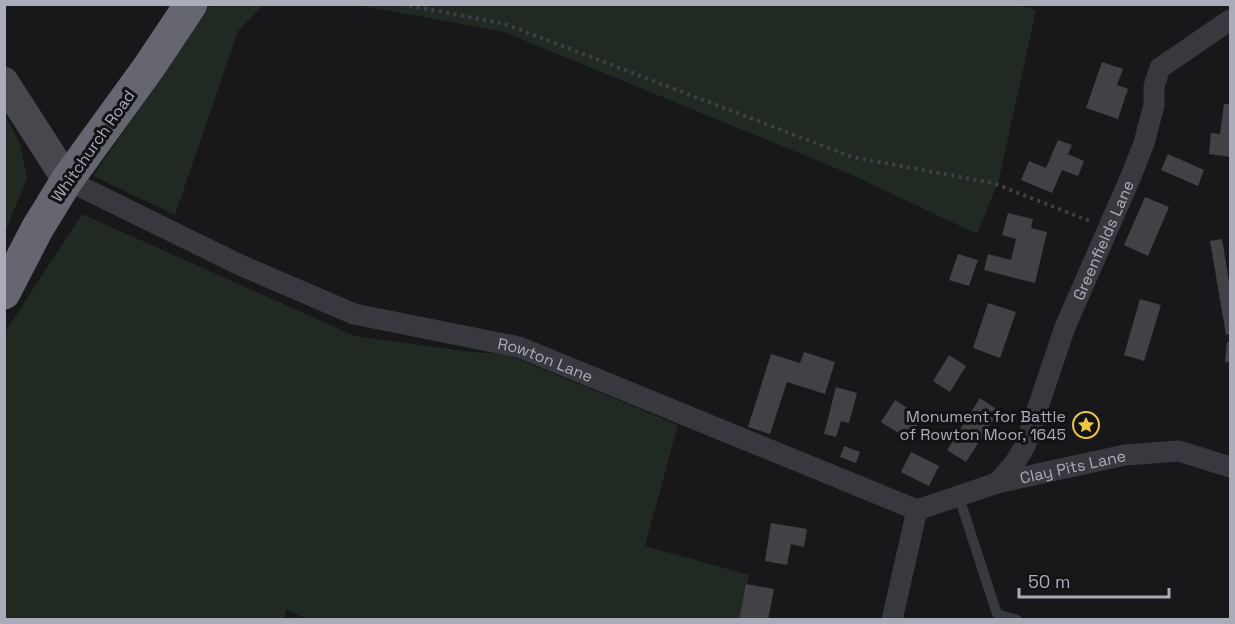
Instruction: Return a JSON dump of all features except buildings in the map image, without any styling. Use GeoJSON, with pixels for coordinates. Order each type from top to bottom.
{"type":"FeatureCollection","features":[{"type":"Feature","properties":{"kind":"highway","name":"Whitchurch Road"},"geometry":{"type":"LineString","coordinates":[[4,293],[37,229],[67,180],[191,4]]}},
{"type":"Feature","properties":{"kind":"street","name":"Greenfields Lane"},"geometry":{"type":"LineString","coordinates":[[998,483],[1025,446],[1065,327],[1144,143],[1154,105],[1154,86],[1160,68],[1230,20]]}},
{"type":"Feature","properties":{"kind":"street"},"geometry":{"type":"LineString","coordinates":[[4,82],[67,180]]}},
{"type":"Feature","properties":{"kind":"street","name":"Rowton Lane"},"geometry":{"type":"LineString","coordinates":[[67,180],[240,265],[354,314],[519,347],[917,510]]}},
{"type":"Feature","properties":{"kind":"street","name":"Clay Pits Lane"},"geometry":{"type":"LineString","coordinates":[[917,510],[998,483],[1125,455],[1179,452],[1230,467]]}},
{"type":"Feature","properties":{"kind":"street"},"geometry":{"type":"LineString","coordinates":[[892,620],[917,510]]}},
{"type":"Feature","properties":{"kind":"lane"},"geometry":{"type":"LineString","coordinates":[[959,497],[993,617],[1017,620]]}},
{"type":"Feature","properties":{"kind":"path"},"geometry":{"type":"LineString","coordinates":[[402,4],[506,24],[852,157],[993,183],[1087,220],[1118,208]]}},
{"type":"Feature","properties":{"kind":"shaded area"},"geometry":{"type":"Polygon","coordinates":[[[1015,4],[1036,10],[999,180],[977,234],[850,174],[504,32],[358,5],[1015,4]]]}},
{"type":"Feature","properties":{"kind":"shaded area"},"geometry":{"type":"Polygon","coordinates":[[[210,5],[263,5],[238,31],[175,215],[93,176],[210,5]]]}},
{"type":"Feature","properties":{"kind":"shaded area"},"geometry":{"type":"Polygon","coordinates":[[[5,115],[20,144],[27,178],[5,232],[5,115]]]}},
{"type":"Feature","properties":{"kind":"shaded area"},"geometry":{"type":"Polygon","coordinates":[[[82,214],[355,336],[470,352],[506,354],[678,425],[645,546],[749,575],[739,619],[309,620],[285,609],[285,620],[5,619],[4,334],[82,214]]]}},
{"type":"Feature","properties":{"kind":"place","name":"Monument for Battle of Rowton Moor, 1645"},"geometry":{"type":"Point","coordinates":[1086,425]}}]}
